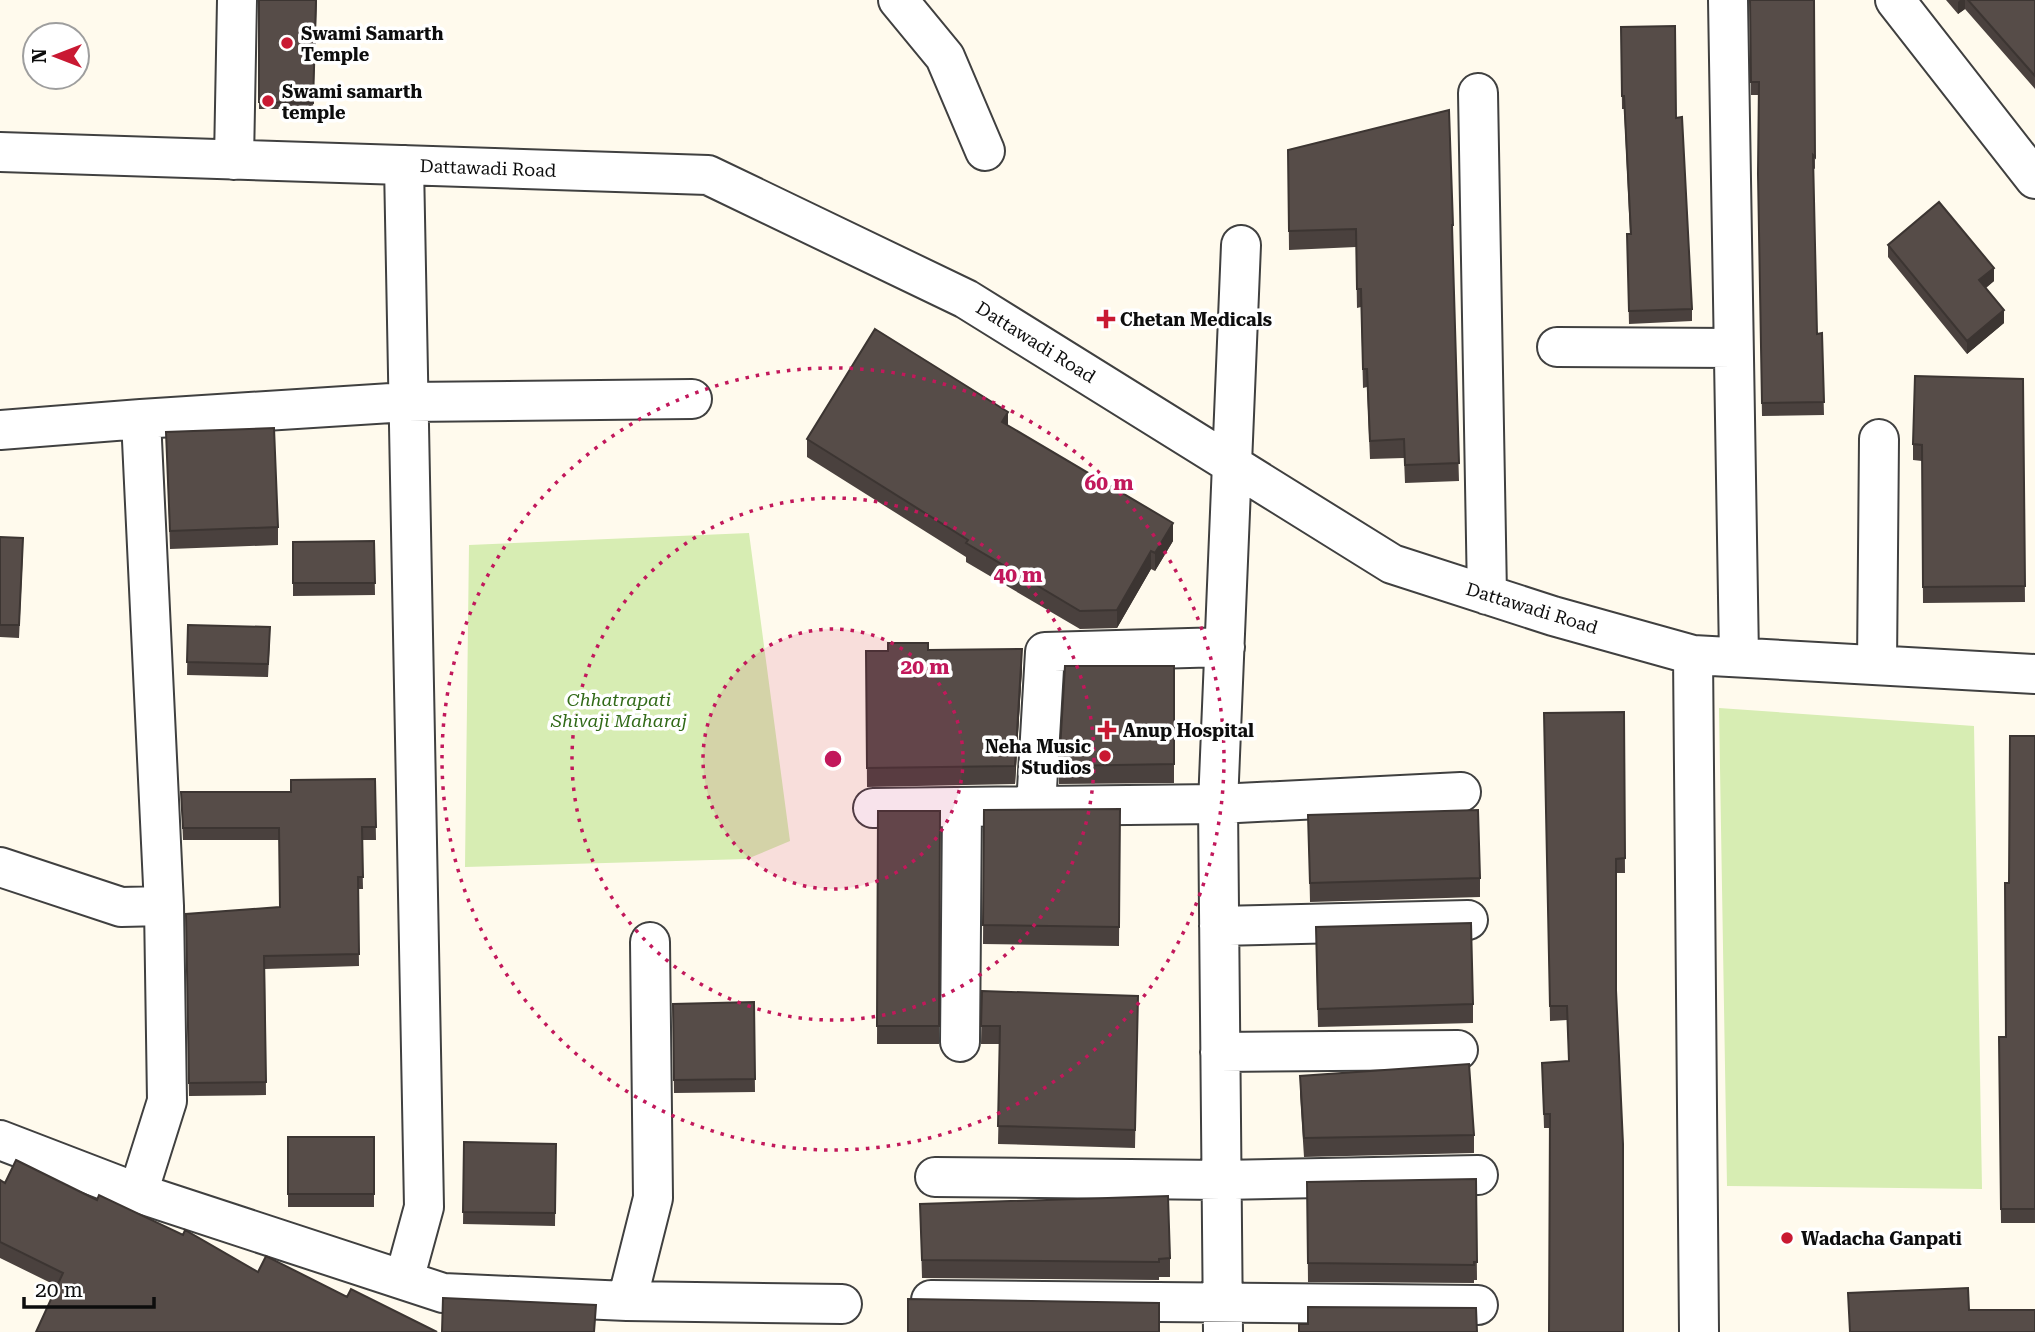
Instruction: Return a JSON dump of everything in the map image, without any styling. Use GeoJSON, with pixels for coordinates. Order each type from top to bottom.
{"type":"FeatureCollection","features":[{"type":"Feature","properties":{"kind":"street"},"geometry":{"type":"LineString","coordinates":[[234,160],[237,0]]}},
{"type":"Feature","properties":{"kind":"street"},"geometry":{"type":"LineString","coordinates":[[898,0],[945,57],[985,151]]}},
{"type":"Feature","properties":{"kind":"street"},"geometry":{"type":"LineString","coordinates":[[1728,0],[1739,657]]}},
{"type":"Feature","properties":{"kind":"street"},"geometry":{"type":"LineString","coordinates":[[1895,0],[2033,172]]}},
{"type":"Feature","properties":{"kind":"street"},"geometry":{"type":"LineString","coordinates":[[1478,93],[1487,595]]}},
{"type":"Feature","properties":{"kind":"street","name":"Dattawadi Road"},"geometry":{"type":"LineString","coordinates":[[0,152],[708,175],[966,299],[1392,564],[1553,616],[1693,654],[2035,674]]}},
{"type":"Feature","properties":{"kind":"street"},"geometry":{"type":"LineString","coordinates":[[404,165],[424,1207],[404,1280]]}},
{"type":"Feature","properties":{"kind":"street"},"geometry":{"type":"LineString","coordinates":[[1223,1316],[1218,804],[1241,245]]}},
{"type":"Feature","properties":{"kind":"street"},"geometry":{"type":"LineString","coordinates":[[1557,347],[1733,348]]}},
{"type":"Feature","properties":{"kind":"street"},"geometry":{"type":"LineString","coordinates":[[0,430],[141,418],[407,402],[692,399]]}},
{"type":"Feature","properties":{"kind":"street"},"geometry":{"type":"LineString","coordinates":[[138,1193],[167,1101],[164,906],[141,418]]}},
{"type":"Feature","properties":{"kind":"street"},"geometry":{"type":"LineString","coordinates":[[1877,665],[1879,439]]}},
{"type":"Feature","properties":{"kind":"street"},"geometry":{"type":"LineString","coordinates":[[1037,806],[1045,652],[1225,647]]}},
{"type":"Feature","properties":{"kind":"street"},"geometry":{"type":"LineString","coordinates":[[1693,654],[1699,1332]]}},
{"type":"Feature","properties":{"kind":"street"},"geometry":{"type":"LineString","coordinates":[[873,808],[1218,804],[1461,792]]}},
{"type":"Feature","properties":{"kind":"street"},"geometry":{"type":"LineString","coordinates":[[960,1042],[962,807]]}},
{"type":"Feature","properties":{"kind":"street"},"geometry":{"type":"LineString","coordinates":[[0,867],[121,907],[164,906]]}},
{"type":"Feature","properties":{"kind":"street"},"geometry":{"type":"LineString","coordinates":[[1219,926],[1468,920]]}},
{"type":"Feature","properties":{"kind":"street"},"geometry":{"type":"LineString","coordinates":[[627,1301],[653,1198],[650,942]]}},
{"type":"Feature","properties":{"kind":"street"},"geometry":{"type":"LineString","coordinates":[[1220,1052],[1458,1050]]}},
{"type":"Feature","properties":{"kind":"street"},"geometry":{"type":"LineString","coordinates":[[0,1140],[138,1193],[443,1293],[627,1301],[842,1304]]}},
{"type":"Feature","properties":{"kind":"street"},"geometry":{"type":"LineString","coordinates":[[935,1177],[1221,1180],[1478,1175]]}},
{"type":"Feature","properties":{"kind":"street"},"geometry":{"type":"LineString","coordinates":[[915,1300],[1223,1316],[1478,1305]]}},
{"type":"Feature","properties":{"kind":"green space","name":"Chhatrapati Shivaji Maharaj"},"geometry":{"type":"Polygon","coordinates":[[[749,533],[790,841],[747,859],[465,867],[469,545],[749,533]]]}},
{"type":"Feature","properties":{"kind":"green space"},"geometry":{"type":"Polygon","coordinates":[[[1719,708],[1974,726],[1982,1189],[1727,1186],[1719,708]]]}},
{"type":"Feature","properties":{"kind":"building","name":"Swami Samarth Temple"},"geometry":{"type":"Polygon","coordinates":[[[259,0],[316,0],[313,103],[259,102],[259,0]]]}},
{"type":"Feature","properties":{"kind":"building"},"geometry":{"type":"Polygon","coordinates":[[[1750,0],[1814,0],[1815,157],[1813,155],[1817,334],[1822,333],[1824,402],[1762,403],[1759,82],[1751,82],[1750,0]]]}},
{"type":"Feature","properties":{"kind":"building"},"geometry":{"type":"Polygon","coordinates":[[[1968,0],[2035,0],[2035,76],[1968,0]]]}},
{"type":"Feature","properties":{"kind":"building"},"geometry":{"type":"Polygon","coordinates":[[[1675,26],[1676,118],[1682,117],[1692,309],[1629,311],[1627,234],[1631,234],[1622,96],[1621,27],[1675,26]]]}},
{"type":"Feature","properties":{"kind":"building"},"geometry":{"type":"Polygon","coordinates":[[[1449,110],[1459,463],[1405,465],[1404,439],[1370,441],[1367,369],[1363,369],[1361,289],[1357,289],[1356,229],[1289,231],[1288,150],[1449,110]]]}},
{"type":"Feature","properties":{"kind":"building"},"geometry":{"type":"Polygon","coordinates":[[[1939,202],[1994,268],[1979,280],[2004,310],[1967,341],[1888,245],[1939,202]]]}},
{"type":"Feature","properties":{"kind":"building"},"geometry":{"type":"Polygon","coordinates":[[[875,329],[1008,412],[1002,422],[1173,523],[1155,553],[1151,551],[1117,610],[1080,611],[966,543],[968,540],[807,439],[875,329]]]}},
{"type":"Feature","properties":{"kind":"building"},"geometry":{"type":"Polygon","coordinates":[[[1915,376],[2023,379],[2025,586],[1923,587],[1922,445],[1913,444],[1915,376]]]}},
{"type":"Feature","properties":{"kind":"building"},"geometry":{"type":"Polygon","coordinates":[[[274,428],[278,527],[170,531],[166,432],[274,428]]]}},
{"type":"Feature","properties":{"kind":"building"},"geometry":{"type":"Polygon","coordinates":[[[0,537],[23,538],[19,625],[0,625],[0,537]]]}},
{"type":"Feature","properties":{"kind":"building"},"geometry":{"type":"Polygon","coordinates":[[[374,541],[375,583],[293,583],[293,542],[374,541]]]}},
{"type":"Feature","properties":{"kind":"building"},"geometry":{"type":"Polygon","coordinates":[[[188,625],[270,627],[268,664],[187,662],[188,625]]]}},
{"type":"Feature","properties":{"kind":"building"},"geometry":{"type":"Polygon","coordinates":[[[888,643],[928,643],[928,650],[1022,649],[1015,766],[867,768],[866,651],[888,651],[888,643]]]}},
{"type":"Feature","properties":{"kind":"building"},"geometry":{"type":"Polygon","coordinates":[[[1065,666],[1174,666],[1174,764],[1059,766],[1065,666]]]}},
{"type":"Feature","properties":{"kind":"building"},"geometry":{"type":"Polygon","coordinates":[[[1624,712],[1625,858],[1616,859],[1616,990],[1623,1144],[1623,1332],[1549,1332],[1550,1114],[1544,1114],[1542,1063],[1569,1061],[1567,1006],[1550,1006],[1544,713],[1624,712]]]}},
{"type":"Feature","properties":{"kind":"building"},"geometry":{"type":"Polygon","coordinates":[[[2010,736],[2035,736],[2035,1209],[2001,1209],[1999,1037],[2006,1037],[2005,883],[2009,883],[2010,736]]]}},
{"type":"Feature","properties":{"kind":"building"},"geometry":{"type":"Polygon","coordinates":[[[375,779],[376,827],[362,827],[363,877],[358,877],[359,954],[264,956],[266,1082],[189,1083],[186,914],[280,907],[279,828],[183,828],[181,792],[291,792],[291,780],[375,779]]]}},
{"type":"Feature","properties":{"kind":"building"},"geometry":{"type":"Polygon","coordinates":[[[1120,809],[1119,927],[983,925],[984,810],[1120,809]]]}},
{"type":"Feature","properties":{"kind":"building"},"geometry":{"type":"Polygon","coordinates":[[[1478,810],[1480,878],[1310,883],[1308,815],[1478,810]]]}},
{"type":"Feature","properties":{"kind":"building"},"geometry":{"type":"Polygon","coordinates":[[[878,811],[940,811],[939,1026],[877,1026],[878,811]]]}},
{"type":"Feature","properties":{"kind":"building"},"geometry":{"type":"Polygon","coordinates":[[[1471,923],[1473,1004],[1318,1009],[1316,927],[1471,923]]]}},
{"type":"Feature","properties":{"kind":"building"},"geometry":{"type":"Polygon","coordinates":[[[982,991],[1138,996],[1135,1130],[998,1126],[1000,1026],[981,1026],[982,991]]]}},
{"type":"Feature","properties":{"kind":"building"},"geometry":{"type":"Polygon","coordinates":[[[754,1002],[755,1079],[674,1080],[673,1004],[754,1002]]]}},
{"type":"Feature","properties":{"kind":"building"},"geometry":{"type":"Polygon","coordinates":[[[1469,1064],[1474,1135],[1304,1138],[1300,1076],[1469,1064]]]}},
{"type":"Feature","properties":{"kind":"building"},"geometry":{"type":"Polygon","coordinates":[[[288,1137],[374,1137],[374,1194],[288,1194],[288,1137]]]}},
{"type":"Feature","properties":{"kind":"building"},"geometry":{"type":"Polygon","coordinates":[[[464,1142],[556,1144],[555,1213],[463,1212],[464,1142]]]}},
{"type":"Feature","properties":{"kind":"building"},"geometry":{"type":"Polygon","coordinates":[[[16,1160],[97,1200],[99,1195],[183,1235],[185,1230],[258,1272],[266,1256],[347,1297],[351,1289],[437,1332],[36,1332],[63,1273],[0,1242],[0,1180],[5,1183],[16,1160]]]}},
{"type":"Feature","properties":{"kind":"building"},"geometry":{"type":"Polygon","coordinates":[[[1476,1179],[1477,1262],[1474,1262],[1474,1265],[1308,1263],[1307,1182],[1476,1179]]]}},
{"type":"Feature","properties":{"kind":"building"},"geometry":{"type":"Polygon","coordinates":[[[1168,1196],[1170,1258],[1159,1259],[1159,1262],[922,1260],[920,1204],[1168,1196]]]}},
{"type":"Feature","properties":{"kind":"building"},"geometry":{"type":"Polygon","coordinates":[[[1968,1288],[1969,1310],[2035,1310],[2035,1332],[1850,1332],[1848,1293],[1968,1288]]]}},
{"type":"Feature","properties":{"kind":"building"},"geometry":{"type":"Polygon","coordinates":[[[443,1298],[596,1305],[594,1332],[442,1332],[443,1298]]]}},
{"type":"Feature","properties":{"kind":"building"},"geometry":{"type":"Polygon","coordinates":[[[908,1299],[1159,1303],[1159,1332],[908,1332],[908,1299]]]}},
{"type":"Feature","properties":{"kind":"building"},"geometry":{"type":"Polygon","coordinates":[[[1308,1307],[1476,1308],[1477,1332],[1299,1332],[1299,1324],[1308,1324],[1308,1307]]]}},
{"type":"Feature","properties":{"kind":"place","name":"Swami Samarth Temple"},"geometry":{"type":"Point","coordinates":[287,43]}},
{"type":"Feature","properties":{"kind":"place","name":"Swami samarth temple"},"geometry":{"type":"Point","coordinates":[268,101]}},
{"type":"Feature","properties":{"kind":"place","name":"Chetan Medicals"},"geometry":{"type":"Point","coordinates":[1106,319]}},
{"type":"Feature","properties":{"kind":"place","name":"Anup Hospital"},"geometry":{"type":"Point","coordinates":[1107,730]}},
{"type":"Feature","properties":{"kind":"place","name":"Neha Music Studios"},"geometry":{"type":"Point","coordinates":[1105,756]}},
{"type":"Feature","properties":{"kind":"place","name":"Wadacha Ganpati"},"geometry":{"type":"Point","coordinates":[1787,1238]}}]}
